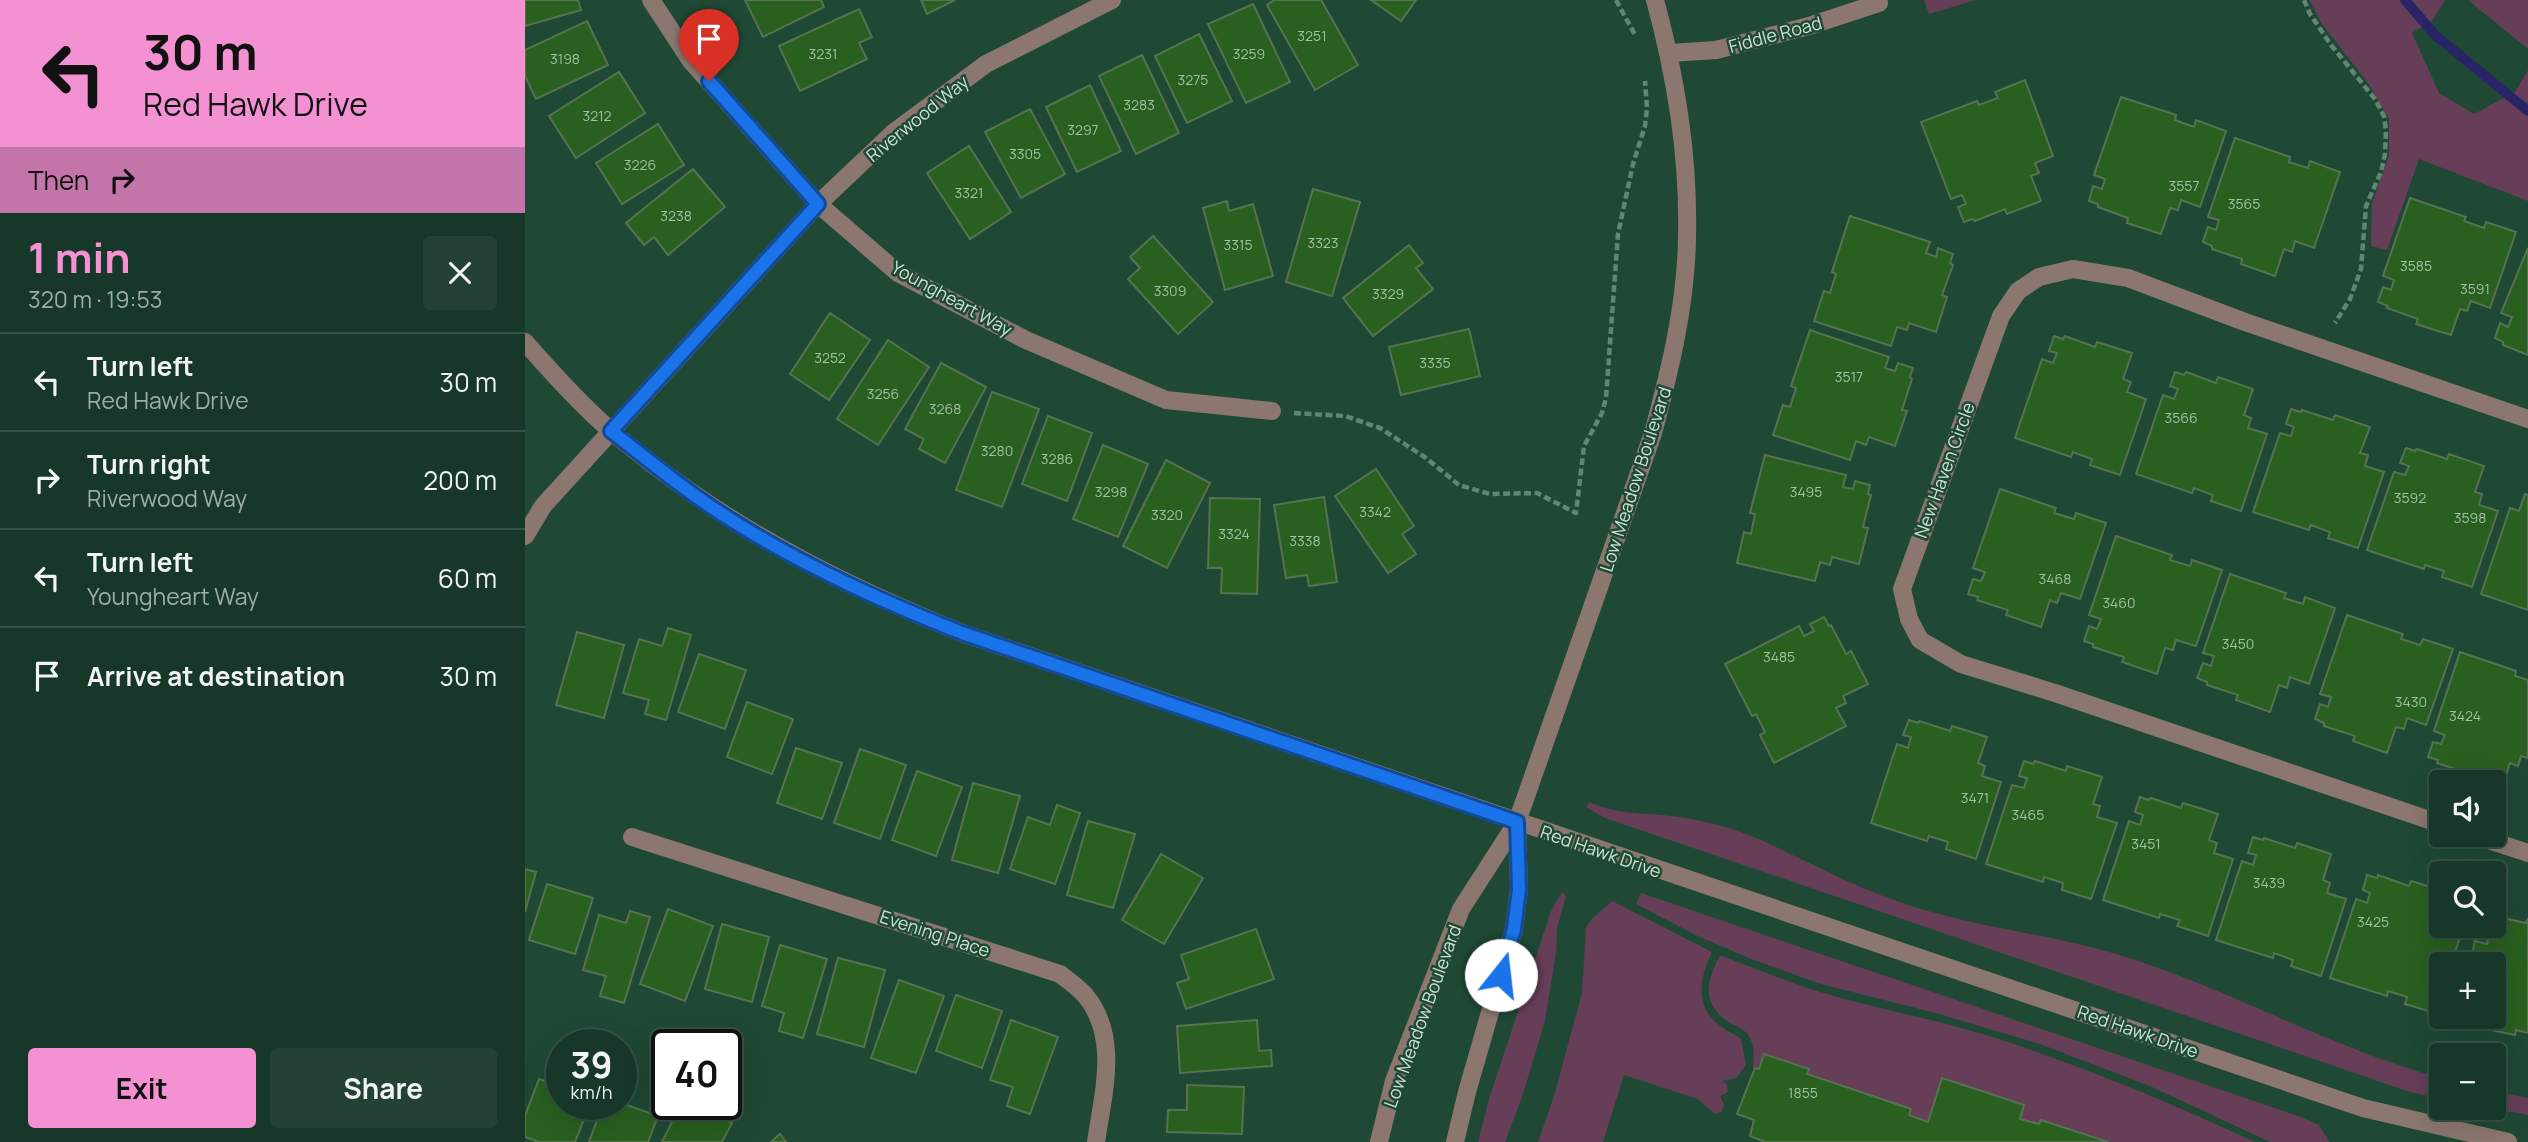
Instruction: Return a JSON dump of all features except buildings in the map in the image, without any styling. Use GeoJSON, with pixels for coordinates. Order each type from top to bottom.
{"type":"FeatureCollection","features":[{"type":"Feature","properties":{"kind":"street","name":"Youngheart Way"},"geometry":{"type":"LineString","coordinates":[[651,0],[691,61],[818,204],[898,273],[1026,340],[1166,400],[1272,411]]}},
{"type":"Feature","properties":{"kind":"street","name":"Riverwood Way"},"geometry":{"type":"LineString","coordinates":[[525,536],[543,506],[818,204],[893,133],[986,64],[1112,0]]}},
{"type":"Feature","properties":{"kind":"street","name":"Low Meadow Boulevard"},"geometry":{"type":"LineString","coordinates":[[1379,1142],[1394,1081],[1461,909],[1517,822],[1653,433],[1670,371],[1687,240],[1686,174],[1669,53],[1655,0]]}},
{"type":"Feature","properties":{"kind":"street","name":"Fiddle Road"},"geometry":{"type":"LineString","coordinates":[[1669,53],[1716,50],[1809,26],[1879,3]]}},
{"type":"Feature","properties":{"kind":"street","name":"New Haven Circle"},"geometry":{"type":"LineString","coordinates":[[2429,820],[2055,693],[1961,664],[1920,640],[1909,620],[1902,589],[2001,317],[2018,291],[2039,277],[2073,269],[2128,278],[2245,322],[2528,419]]}},
{"type":"Feature","properties":{"kind":"street","name":"Red Hawk Drive"},"geometry":{"type":"LineString","coordinates":[[525,342],[563,385],[611,431],[674,481],[734,522],[790,555],[897,607],[962,633],[2363,1108],[2508,1142]]}},
{"type":"Feature","properties":{"kind":"street","name":"Low Meadow Boulevard"},"geometry":{"type":"LineString","coordinates":[[1455,1142],[1514,929],[1519,889],[1517,822]]}},
{"type":"Feature","properties":{"kind":"street","name":"Evening Place"},"geometry":{"type":"LineString","coordinates":[[632,837],[1059,974],[1083,993],[1095,1010],[1103,1029],[1107,1059],[1096,1142]]}},
{"type":"Feature","properties":{"kind":"street"},"geometry":{"type":"LineString","coordinates":[[2506,846],[2528,853]]}},
{"type":"Feature","properties":{"kind":"path"},"geometry":{"type":"LineString","coordinates":[[1616,0],[1635,35]]}},
{"type":"Feature","properties":{"kind":"path"},"geometry":{"type":"LineString","coordinates":[[2304,0],[2331,45],[2375,99],[2384,116],[2386,130],[2381,172],[2366,206],[2361,269],[2350,299],[2335,323]]}},
{"type":"Feature","properties":{"kind":"path"},"geometry":{"type":"LineString","coordinates":[[1272,411],[1345,416],[1380,428],[1426,457],[1459,485],[1490,494],[1537,493],[1576,513],[1584,446],[1602,413],[1606,398],[1618,234],[1647,108],[1644,72]]}},
{"type":"Feature","properties":{"kind":"shaded area"},"geometry":{"type":"Polygon","coordinates":[[[1924,0],[1976,0],[1929,14],[1924,0]]]}},
{"type":"Feature","properties":{"kind":"shaded area"},"geometry":{"type":"Polygon","coordinates":[[[2309,0],[2445,0],[2432,21],[2412,33],[2439,93],[2474,114],[2515,92],[2528,70],[2528,201],[2419,159],[2387,250],[2371,246],[2372,204],[2389,155],[2389,119],[2368,83],[2322,24],[2309,0]]]}},
{"type":"Feature","properties":{"kind":"shaded area"},"geometry":{"type":"Polygon","coordinates":[[[2468,0],[2528,0],[2528,49],[2468,0]]]}},
{"type":"Feature","properties":{"kind":"shaded area"},"geometry":{"type":"Polygon","coordinates":[[[1590,802],[1616,810],[1679,817],[1729,828],[1766,842],[1858,886],[1914,907],[1965,921],[2094,948],[2161,969],[2359,1051],[2429,1074],[2429,1096],[1605,818],[1586,807],[1590,802]]]}},
{"type":"Feature","properties":{"kind":"shaded area"},"geometry":{"type":"Polygon","coordinates":[[[1562,892],[1566,896],[1557,928],[1556,953],[1545,1021],[1523,1094],[1505,1142],[1478,1142],[1489,1099],[1551,911],[1562,892]]]}},
{"type":"Feature","properties":{"kind":"shaded area"},"geometry":{"type":"Polygon","coordinates":[[[1641,893],[2301,1117],[2319,1125],[2330,1142],[2270,1142],[2152,1087],[2040,1044],[1932,1012],[1821,984],[1751,959],[1698,936],[1636,904],[1641,893]]]}},
{"type":"Feature","properties":{"kind":"shaded area"},"geometry":{"type":"Polygon","coordinates":[[[1612,901],[1712,952],[1702,983],[1703,1002],[1713,1019],[1741,1039],[1746,1065],[1736,1078],[1723,1081],[1728,1092],[1720,1096],[1724,1105],[1721,1112],[1715,1114],[1698,1099],[1624,1075],[1603,1142],[1538,1142],[1554,1096],[1582,993],[1586,927],[1612,901]]]}},
{"type":"Feature","properties":{"kind":"shaded area"},"geometry":{"type":"Polygon","coordinates":[[[1720,955],[1829,995],[1953,1026],[2023,1047],[2123,1085],[2255,1142],[2108,1142],[2042,1120],[2039,1124],[2020,1119],[2023,1106],[1942,1078],[1928,1122],[1909,1115],[1911,1109],[1807,1074],[1753,1067],[1753,1046],[1748,1035],[1721,1016],[1710,1001],[1709,984],[1720,955]]]}},
{"type":"Feature","properties":{"kind":"shaded area"},"geometry":{"type":"Polygon","coordinates":[[[2506,1093],[2528,1098],[2528,1115],[2506,1111],[2506,1093]]]}},
{"type":"Feature","properties":{"kind":"waterway"},"geometry":{"type":"LineString","coordinates":[[2405,0],[2435,35],[2528,111]]}},
{"type":"Feature","properties":{"kind":"route"},"geometry":{"type":"LineString","coordinates":[[709,81],[818,204],[611,431],[674,481],[734,522],[790,555],[897,607],[962,633],[1517,822],[1519,889],[1514,929],[1501,975]]}}]}
